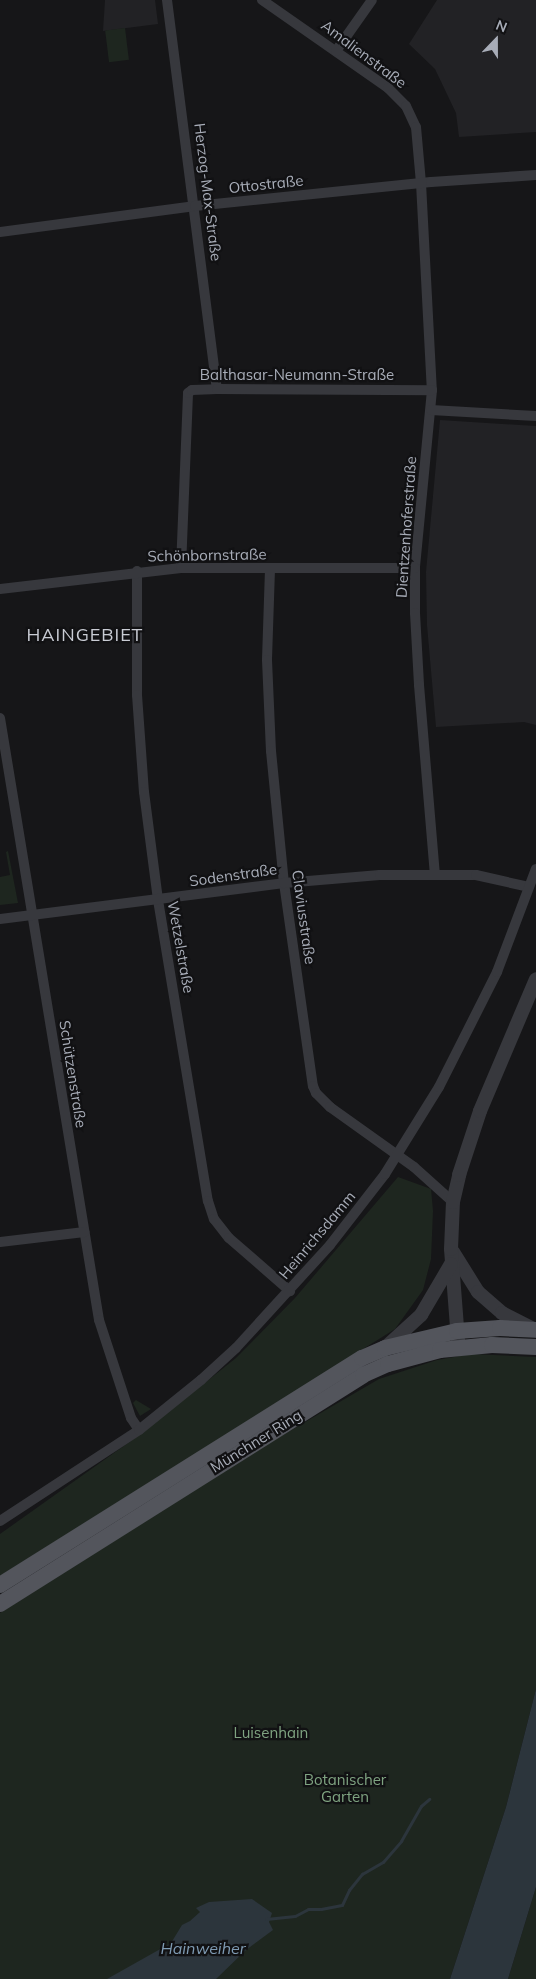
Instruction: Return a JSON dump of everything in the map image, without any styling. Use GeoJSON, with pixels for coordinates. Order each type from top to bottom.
{"type":"FeatureCollection","features":[{"type":"Feature","properties":{"kind":"main road","name":"Münchner Ring"},"geometry":{"type":"LineString","coordinates":[[0,1585],[362,1358],[385,1348],[457,1331],[535,1329]]}},
{"type":"Feature","properties":{"kind":"main road","name":"Münchner Ring"},"geometry":{"type":"LineString","coordinates":[[0,1604],[363,1375],[388,1364],[420,1354],[492,1345],[536,1347]]}},
{"type":"Feature","properties":{"kind":"street","name":"Herzog-Max-Straße"},"geometry":{"type":"LineString","coordinates":[[167,0],[217,389]]}},
{"type":"Feature","properties":{"kind":"street","name":"Amalienstraße"},"geometry":{"type":"LineString","coordinates":[[262,0],[388,88],[406,106],[416,127],[421,183]]}},
{"type":"Feature","properties":{"kind":"street"},"geometry":{"type":"LineString","coordinates":[[336,51],[372,0]]}},
{"type":"Feature","properties":{"kind":"street","name":"Ottostraße"},"geometry":{"type":"LineString","coordinates":[[0,232],[194,206],[421,183],[536,175]]}},
{"type":"Feature","properties":{"kind":"street","name":"Dientzenhoferstraße"},"geometry":{"type":"LineString","coordinates":[[421,183],[432,390],[415,568],[418,685],[435,874]]}},
{"type":"Feature","properties":{"kind":"street","name":"Balthasar-Neumann-Straße"},"geometry":{"type":"LineString","coordinates":[[181,568],[186,399],[188,393],[192,390],[432,390]]}},
{"type":"Feature","properties":{"kind":"street"},"geometry":{"type":"LineString","coordinates":[[430,410],[536,416]]}},
{"type":"Feature","properties":{"kind":"street","name":"Schönbornstraße"},"geometry":{"type":"LineString","coordinates":[[0,588],[181,568],[415,568]]}},
{"type":"Feature","properties":{"kind":"street","name":"Claviusstraße"},"geometry":{"type":"LineString","coordinates":[[270,569],[267,660],[269,708],[284,883],[313,1086],[316,1093],[330,1107],[434,1182],[453,1202]]}},
{"type":"Feature","properties":{"kind":"street","name":"Wetzelstraße"},"geometry":{"type":"LineString","coordinates":[[137,572],[139,739],[158,900],[211,1210],[221,1229],[229,1238],[290,1291]]}},
{"type":"Feature","properties":{"kind":"street","name":"Schützenstraße"},"geometry":{"type":"LineString","coordinates":[[0,718],[84,1232],[104,1337],[131,1418],[139,1430]]}},
{"type":"Feature","properties":{"kind":"street","name":"Heinrichsdamm"},"geometry":{"type":"LineString","coordinates":[[0,1521],[139,1430],[236,1348],[290,1291],[336,1238],[397,1156],[439,1087],[480,1009],[503,957],[536,868]]}},
{"type":"Feature","properties":{"kind":"street","name":"Sodenstraße"},"geometry":{"type":"LineString","coordinates":[[0,919],[284,883],[380,875],[476,875],[530,887]]}},
{"type":"Feature","properties":{"kind":"street"},"geometry":{"type":"LineString","coordinates":[[459,1348],[451,1256],[453,1202],[465,1155],[480,1111],[536,979]]}},
{"type":"Feature","properties":{"kind":"street"},"geometry":{"type":"LineString","coordinates":[[0,1242],[84,1232]]}},
{"type":"Feature","properties":{"kind":"street"},"geometry":{"type":"LineString","coordinates":[[451,1256],[478,1292],[502,1313],[535,1329]]}},
{"type":"Feature","properties":{"kind":"street"},"geometry":{"type":"LineString","coordinates":[[385,1348],[421,1314],[451,1256]]}},
{"type":"Feature","properties":{"kind":"shaded area"},"geometry":{"type":"Polygon","coordinates":[[[105,0],[155,0],[158,24],[103,31],[105,0]]]}},
{"type":"Feature","properties":{"kind":"shaded area"},"geometry":{"type":"Polygon","coordinates":[[[437,0],[536,0],[536,132],[459,137],[456,113],[435,69],[409,44],[437,0]]]}},
{"type":"Feature","properties":{"kind":"shaded area"},"geometry":{"type":"Polygon","coordinates":[[[440,420],[536,426],[536,725],[524,722],[436,727],[427,625],[426,572],[440,420]]]}},
{"type":"Feature","properties":{"kind":"green space"},"geometry":{"type":"Polygon","coordinates":[[[125,28],[129,60],[109,62],[105,30],[125,28]]]}},
{"type":"Feature","properties":{"kind":"green space"},"geometry":{"type":"Polygon","coordinates":[[[8,851],[18,903],[0,905],[0,877],[10,875],[6,852],[8,851]]]}},
{"type":"Feature","properties":{"kind":"green space"},"geometry":{"type":"Polygon","coordinates":[[[398,1177],[431,1189],[433,1211],[431,1259],[423,1290],[395,1329],[0,1576],[0,1534],[142,1433],[236,1358],[295,1298],[398,1177]]]}},
{"type":"Feature","properties":{"kind":"green space","name":"Luisenhain"},"geometry":{"type":"Polygon","coordinates":[[[471,1354],[536,1357],[536,1689],[506,1807],[450,1979],[0,1979],[0,1613],[276,1439],[379,1379],[437,1360],[471,1354]]]}},
{"type":"Feature","properties":{"kind":"green space"},"geometry":{"type":"Polygon","coordinates":[[[136,1400],[151,1409],[140,1416],[133,1403],[136,1400]]]}},
{"type":"Feature","properties":{"kind":"green space"},"geometry":{"type":"Polygon","coordinates":[[[536,1887],[536,1979],[508,1979],[536,1887]]]}},
{"type":"Feature","properties":{"kind":"water"},"geometry":{"type":"Polygon","coordinates":[[[536,1689],[536,1887],[508,1979],[450,1979],[506,1807],[536,1689]]]}},
{"type":"Feature","properties":{"kind":"water","name":"Hainweiher"},"geometry":{"type":"Polygon","coordinates":[[[252,1899],[272,1913],[269,1922],[273,1930],[246,1950],[216,1979],[107,1979],[171,1943],[182,1925],[200,1912],[196,1908],[209,1902],[252,1899]]]}},
{"type":"Feature","properties":{"kind":"waterway"},"geometry":{"type":"LineString","coordinates":[[266,1919],[295,1916],[308,1909],[321,1909],[342,1905],[349,1890],[362,1874],[383,1862],[401,1841],[421,1806],[429,1799]]}},
{"type":"Feature","properties":{"kind":"district","name":"HAINGEBIET"},"geometry":{"type":"Point","coordinates":[85,635]}},
{"type":"Feature","properties":{"kind":"park label","name":"Botanischer Garten"},"geometry":{"type":"Point","coordinates":[345,1788]}}]}
